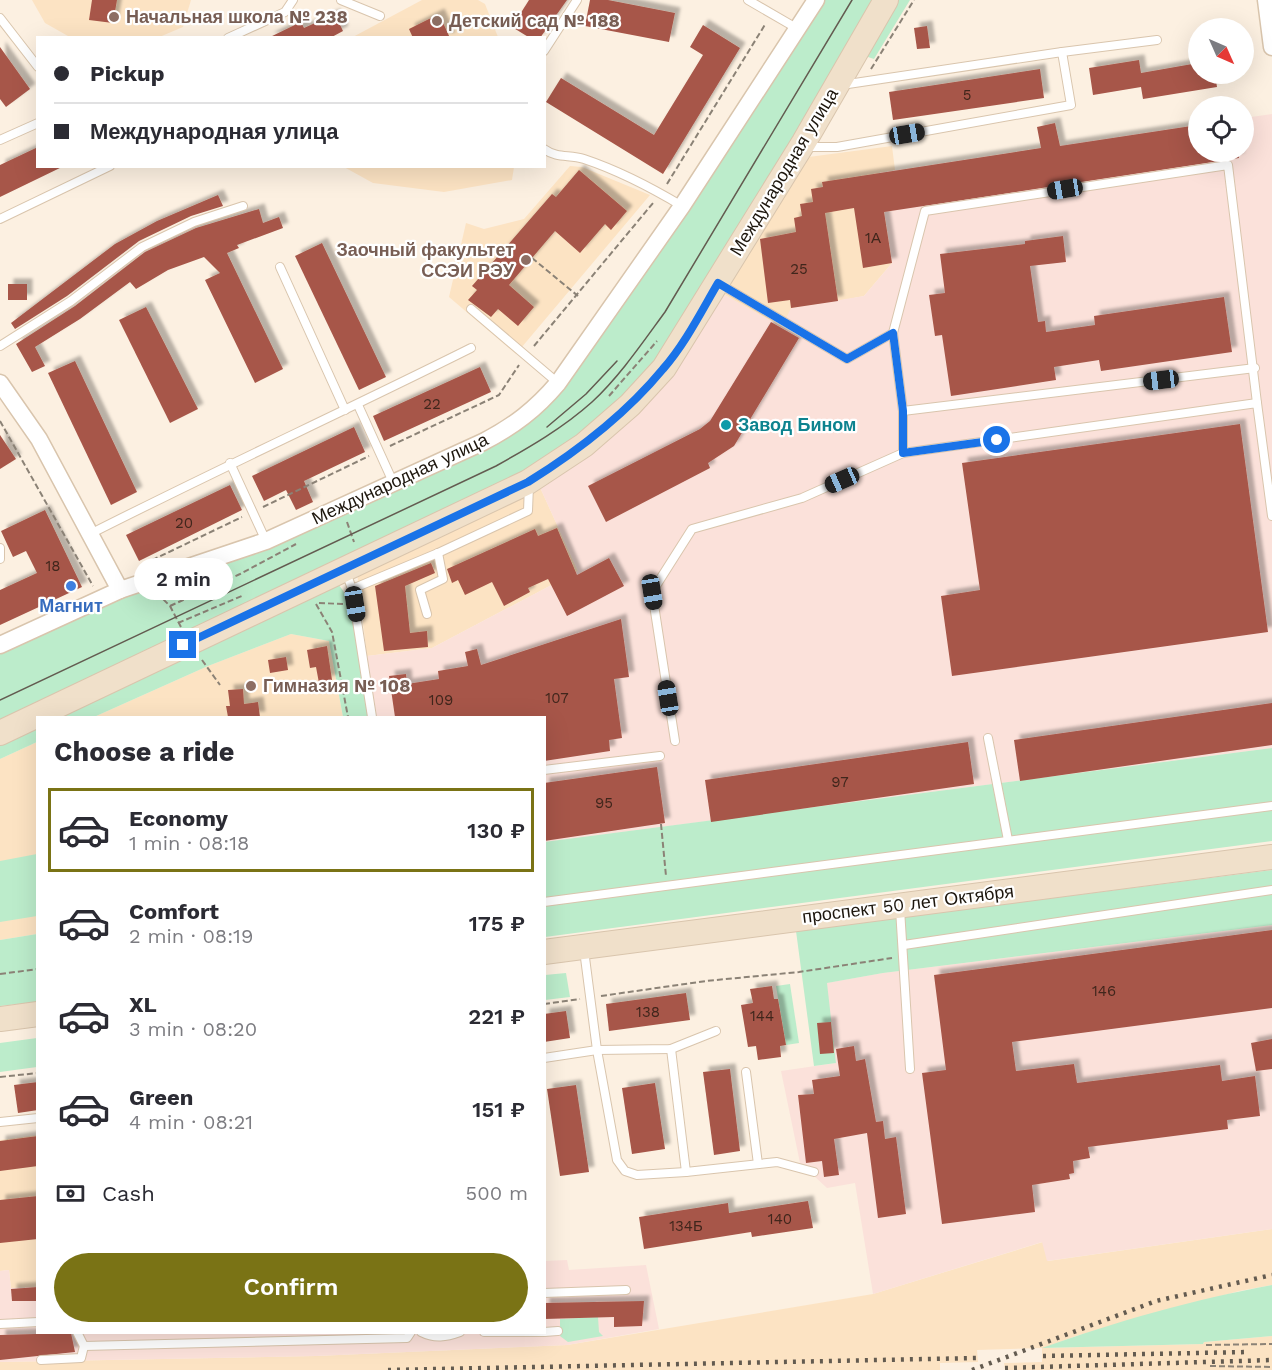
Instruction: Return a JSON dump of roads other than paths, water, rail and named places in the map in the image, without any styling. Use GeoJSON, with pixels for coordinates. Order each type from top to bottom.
{"type":"FeatureCollection","features":[{"type":"Feature","properties":{"kind":"street","name":"Международная улица"},"geometry":{"type":"LineString","coordinates":[[0,645],[120,590],[266,541],[483,442],[516,424],[537,407],[558,383],[682,206],[816,0]]}},
{"type":"Feature","properties":{"kind":"street","name":"Международная улица"},"geometry":{"type":"LineString","coordinates":[[0,733],[184,633],[351,562],[528,482],[584,444],[630,405],[664,369],[804,142],[886,0]]}},
{"type":"Feature","properties":{"kind":"street"},"geometry":{"type":"LineString","coordinates":[[1266,0],[1272,47]]}},
{"type":"Feature","properties":{"kind":"street"},"geometry":{"type":"LineString","coordinates":[[0,383],[39,439],[120,590]]}},
{"type":"Feature","properties":{"kind":"street","name":"проспект 50 лет Октября"},"geometry":{"type":"LineString","coordinates":[[546,952],[1272,857]]}},
{"type":"Feature","properties":{"kind":"street"},"geometry":{"type":"LineString","coordinates":[[0,1019],[36,1014]]}},
{"type":"Feature","properties":{"kind":"lane"},"geometry":{"type":"LineString","coordinates":[[232,36],[285,12],[293,0]]}},
{"type":"Feature","properties":{"kind":"lane"},"geometry":{"type":"LineString","coordinates":[[341,0],[380,16]]}},
{"type":"Feature","properties":{"kind":"lane"},"geometry":{"type":"LineString","coordinates":[[546,48],[577,0]]}},
{"type":"Feature","properties":{"kind":"lane"},"geometry":{"type":"LineString","coordinates":[[748,0],[798,28]]}},
{"type":"Feature","properties":{"kind":"lane"},"geometry":{"type":"LineString","coordinates":[[0,18],[36,64]]}},
{"type":"Feature","properties":{"kind":"lane"},"geometry":{"type":"LineString","coordinates":[[840,79],[848,84],[1157,40]]}},
{"type":"Feature","properties":{"kind":"lane"},"geometry":{"type":"LineString","coordinates":[[804,142],[813,147],[837,147],[1071,105],[1062,52]]}},
{"type":"Feature","properties":{"kind":"lane"},"geometry":{"type":"LineString","coordinates":[[0,140],[36,124]]}},
{"type":"Feature","properties":{"kind":"lane"},"geometry":{"type":"LineString","coordinates":[[546,150],[554,156],[582,159],[661,193],[682,206]]}},
{"type":"Feature","properties":{"kind":"lane"},"geometry":{"type":"LineString","coordinates":[[903,453],[903,411],[893,333],[925,211],[1228,165],[1272,516]]}},
{"type":"Feature","properties":{"kind":"lane"},"geometry":{"type":"LineString","coordinates":[[0,219],[106,168]]}},
{"type":"Feature","properties":{"kind":"lane"},"geometry":{"type":"LineString","coordinates":[[0,346],[71,301],[142,247],[194,222],[243,206]]}},
{"type":"Feature","properties":{"kind":"lane"},"geometry":{"type":"LineString","coordinates":[[280,267],[345,410]]}},
{"type":"Feature","properties":{"kind":"lane"},"geometry":{"type":"LineString","coordinates":[[718,283],[847,359],[893,333]]}},
{"type":"Feature","properties":{"kind":"lane"},"geometry":{"type":"LineString","coordinates":[[471,309],[558,383]]}},
{"type":"Feature","properties":{"kind":"lane"},"geometry":{"type":"LineString","coordinates":[[90,534],[230,463],[358,405],[471,348]]}},
{"type":"Feature","properties":{"kind":"lane"},"geometry":{"type":"LineString","coordinates":[[903,411],[1255,368]]}},
{"type":"Feature","properties":{"kind":"lane"},"geometry":{"type":"LineString","coordinates":[[675,741],[652,592],[692,529],[802,498],[903,453],[1257,404]]}},
{"type":"Feature","properties":{"kind":"lane"},"geometry":{"type":"LineString","coordinates":[[358,405],[393,482]]}},
{"type":"Feature","properties":{"kind":"lane"},"geometry":{"type":"LineString","coordinates":[[230,463],[266,541]]}},
{"type":"Feature","properties":{"kind":"lane"},"geometry":{"type":"LineString","coordinates":[[372,716],[351,562],[438,553],[528,510],[530,492],[528,482]]}},
{"type":"Feature","properties":{"kind":"lane"},"geometry":{"type":"LineString","coordinates":[[0,548],[0,559]]}},
{"type":"Feature","properties":{"kind":"lane"},"geometry":{"type":"LineString","coordinates":[[427,614],[420,590],[443,579],[438,553]]}},
{"type":"Feature","properties":{"kind":"lane"},"geometry":{"type":"LineString","coordinates":[[988,738],[1008,840]]}},
{"type":"Feature","properties":{"kind":"lane"},"geometry":{"type":"LineString","coordinates":[[546,770],[660,756]]}},
{"type":"Feature","properties":{"kind":"lane"},"geometry":{"type":"LineString","coordinates":[[546,902],[1272,806]]}},
{"type":"Feature","properties":{"kind":"lane"},"geometry":{"type":"LineString","coordinates":[[904,945],[1272,890]]}},
{"type":"Feature","properties":{"kind":"lane"},"geometry":{"type":"LineString","coordinates":[[900,906],[910,1069]]}},
{"type":"Feature","properties":{"kind":"lane"},"geometry":{"type":"LineString","coordinates":[[584,947],[597,1050],[617,1160],[625,1171],[637,1175],[777,1162],[814,1172]]}},
{"type":"Feature","properties":{"kind":"lane"},"geometry":{"type":"LineString","coordinates":[[546,1058],[597,1050],[670,1049],[716,1030]]}},
{"type":"Feature","properties":{"kind":"lane"},"geometry":{"type":"LineString","coordinates":[[670,1049],[686,1172]]}},
{"type":"Feature","properties":{"kind":"lane"},"geometry":{"type":"LineString","coordinates":[[746,1072],[758,1164]]}},
{"type":"Feature","properties":{"kind":"lane"},"geometry":{"type":"LineString","coordinates":[[0,1122],[36,1118]]}},
{"type":"Feature","properties":{"kind":"lane"},"geometry":{"type":"LineString","coordinates":[[546,1293],[626,1290]]}},
{"type":"Feature","properties":{"kind":"lane"},"geometry":{"type":"LineString","coordinates":[[0,1324],[36,1322]]}},
{"type":"Feature","properties":{"kind":"lane"},"geometry":{"type":"LineString","coordinates":[[546,1332],[558,1332]]}},
{"type":"Feature","properties":{"kind":"lane"},"geometry":{"type":"LineString","coordinates":[[41,1360],[81,1358],[84,1346],[78,1334]]}},
{"type":"Feature","properties":{"kind":"lane"},"geometry":{"type":"LineString","coordinates":[[84,1346],[407,1338],[410,1334]]}},
{"type":"Feature","properties":{"kind":"lane"},"geometry":{"type":"LineString","coordinates":[[426,1334],[446,1337],[454,1334]]}},
{"type":"Feature","properties":{"kind":"tram line"},"geometry":{"type":"LineString","coordinates":[[0,700],[496,466],[546,437],[592,402],[622,370],[665,312],[852,0]]}},
{"type":"Feature","properties":{"kind":"tram line"},"geometry":{"type":"LineString","coordinates":[[547,427],[586,394],[617,361]]}},
{"type":"Feature","properties":{"kind":"railway"},"geometry":{"type":"LineString","coordinates":[[972,1370],[1156,1301],[1272,1275]]}},
{"type":"Feature","properties":{"kind":"railway"},"geometry":{"type":"LineString","coordinates":[[1043,1356],[1249,1352]]}},
{"type":"Feature","properties":{"kind":"railway"},"geometry":{"type":"LineString","coordinates":[[388,1370],[977,1358]]}},
{"type":"Feature","properties":{"kind":"railway"},"geometry":{"type":"LineString","coordinates":[[1005,1368],[1272,1360]]}},
{"type":"Feature","properties":{"kind":"place","name":"Начальная школа № 238"},"geometry":{"type":"Point","coordinates":[114,17]}},
{"type":"Feature","properties":{"kind":"place","name":"Детский сад № 188"},"geometry":{"type":"Point","coordinates":[437,21]}},
{"type":"Feature","properties":{"kind":"place","name":"Заочный факультет ССЭИ РЭУ"},"geometry":{"type":"Point","coordinates":[526,260]}},
{"type":"Feature","properties":{"kind":"place","name":"Завод Бином"},"geometry":{"type":"Point","coordinates":[726,425]}},
{"type":"Feature","properties":{"kind":"place","name":"Магнит"},"geometry":{"type":"Point","coordinates":[71,586]}},
{"type":"Feature","properties":{"kind":"place","name":"Гимназия № 108"},"geometry":{"type":"Point","coordinates":[251,686]}}]}
